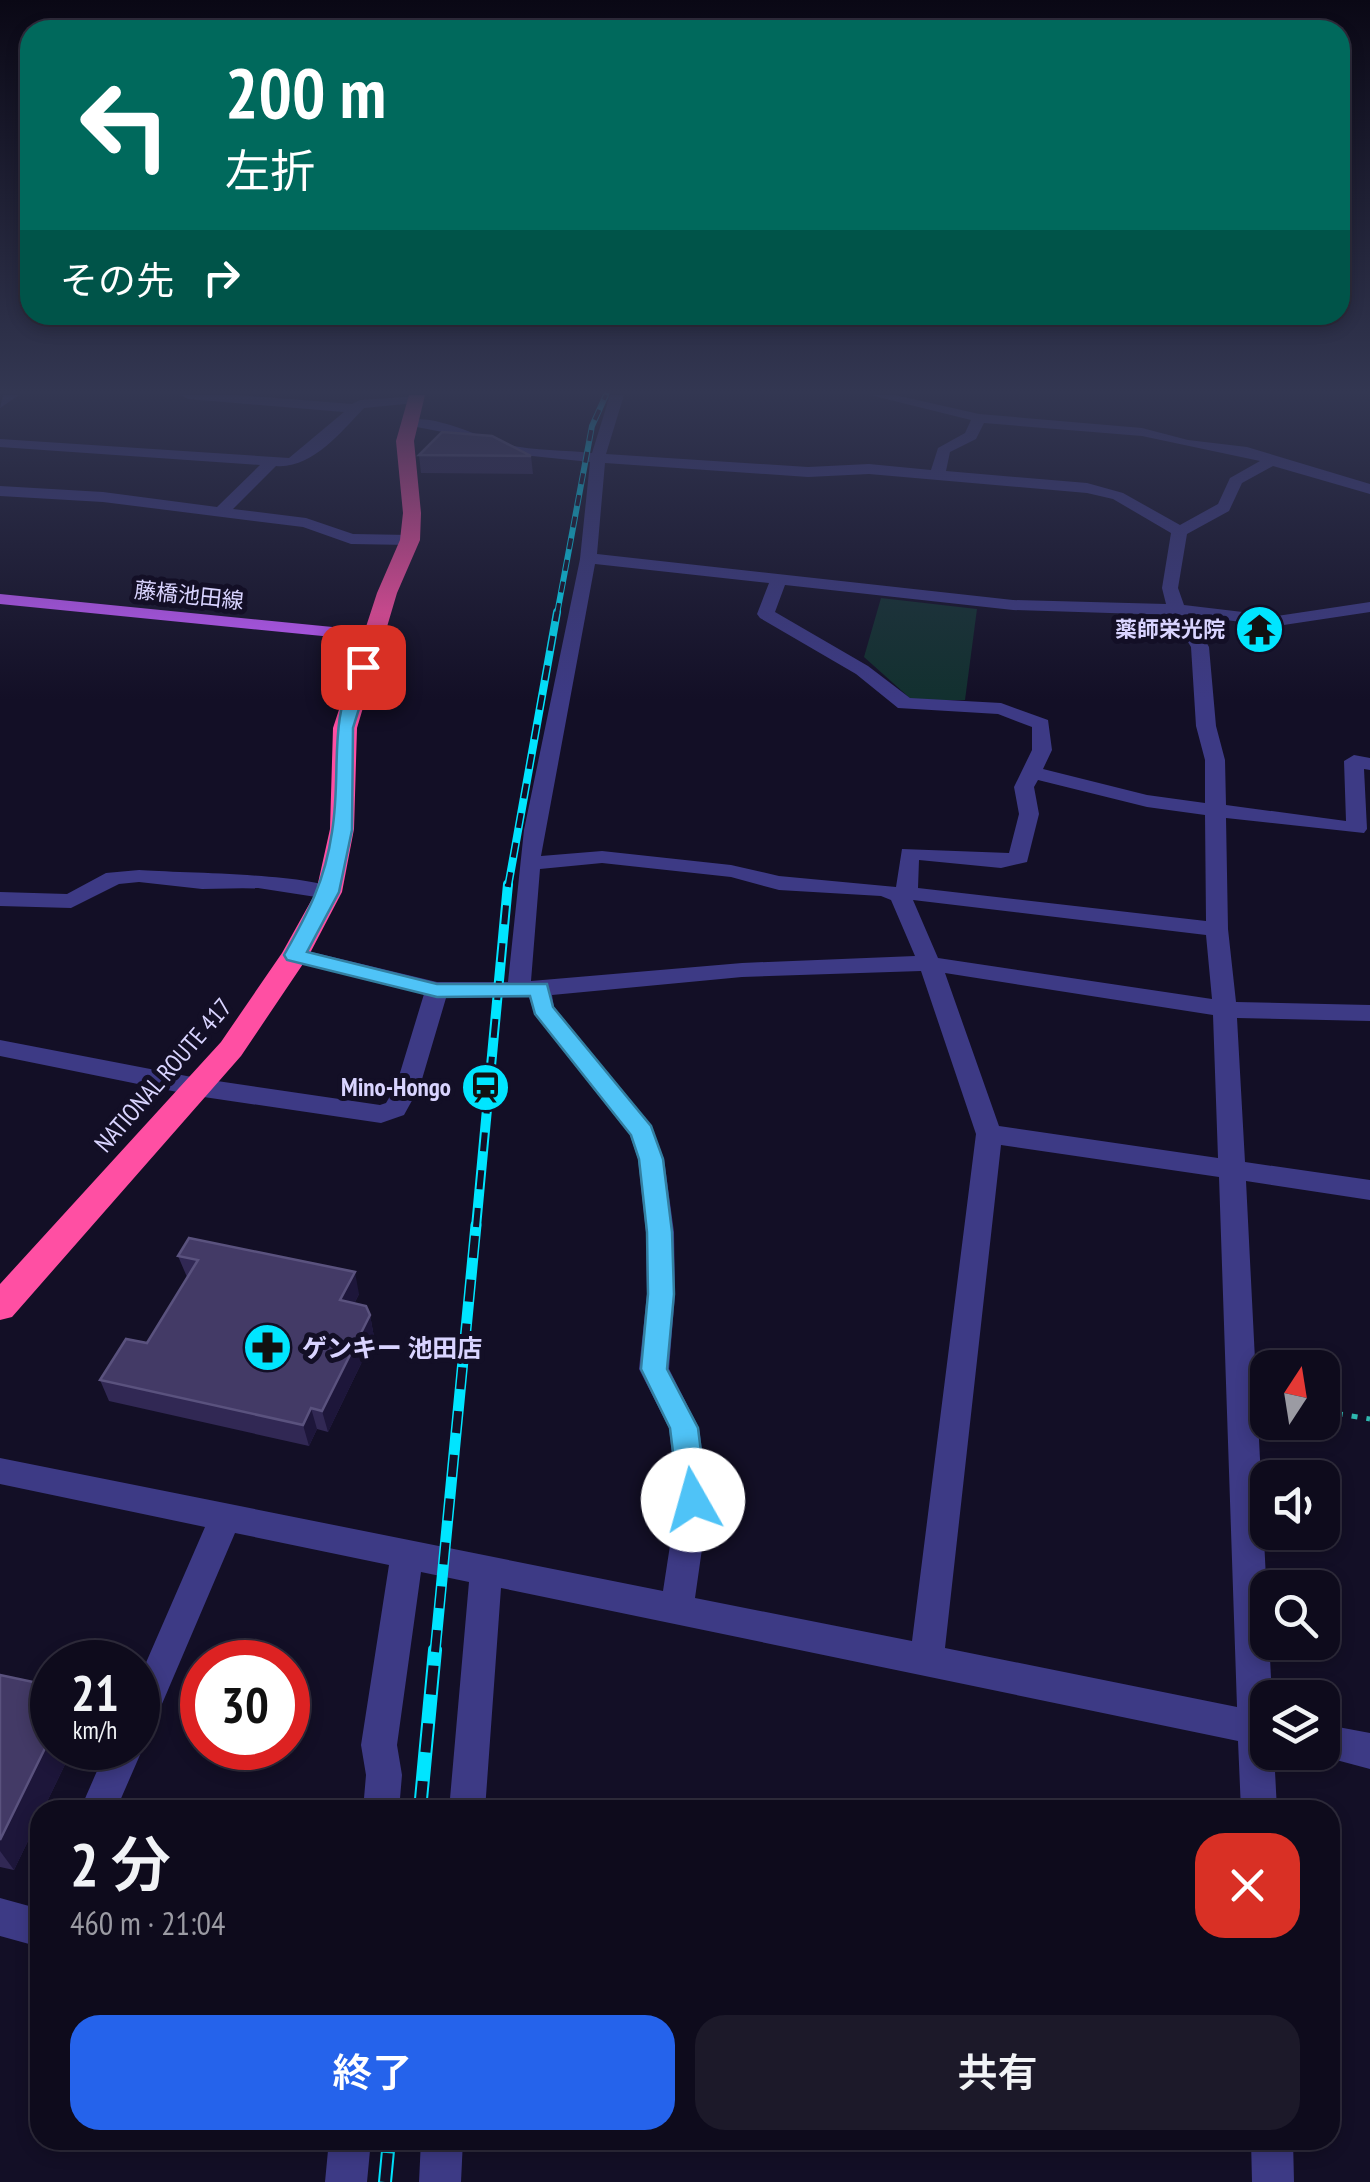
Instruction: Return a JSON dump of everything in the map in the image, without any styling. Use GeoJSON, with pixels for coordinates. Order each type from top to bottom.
{"type":"FeatureCollection","features":[{"type":"Feature","properties":{"kind":"highway","name":"NATIONAL ROUTE 417"},"geometry":{"type":"LineString","coordinates":[[0,1307],[231,1049],[295,955],[329,892],[342,830],[344,728],[372,636],[410,540],[410,497]]}},
{"type":"Feature","properties":{"kind":"main road","name":"藤橋池田線"},"geometry":{"type":"LineString","coordinates":[[0,599],[372,636]]}},
{"type":"Feature","properties":{"kind":"street"},"geometry":{"type":"LineString","coordinates":[[99,497],[306,523],[351,539],[410,540]]}},
{"type":"Feature","properties":{"kind":"street"},"geometry":{"type":"LineString","coordinates":[[220,512],[236,497]]}},
{"type":"Feature","properties":{"kind":"street"},"geometry":{"type":"LineString","coordinates":[[594,497],[588,558],[551,732],[530,864],[529,990],[642,1132],[651,1159],[660,1232],[661,1294],[654,1369],[684,1428],[693,1500],[677,1611]]}},
{"type":"Feature","properties":{"kind":"street"},"geometry":{"type":"LineString","coordinates":[[1116,497],[1180,531]]}},
{"type":"Feature","properties":{"kind":"street"},"geometry":{"type":"LineString","coordinates":[[1234,497],[1230,504],[1180,531],[1173,552],[1170,588],[1200,646],[1206,726],[1215,760],[1217,929],[1225,1009],[1259,1680]]}},
{"type":"Feature","properties":{"kind":"street"},"geometry":{"type":"LineString","coordinates":[[588,558],[1013,605],[1180,610],[1277,621],[1370,606]]}},
{"type":"Feature","properties":{"kind":"street"},"geometry":{"type":"LineString","coordinates":[[778,579],[766,614],[773,621],[820,643],[905,704],[958,704],[1001,710],[1041,724],[1042,750],[1024,786],[1029,814],[1019,856],[1001,862],[909,853],[903,894],[989,1134],[926,1661]]}},
{"type":"Feature","properties":{"kind":"street"},"geometry":{"type":"LineString","coordinates":[[1032,772],[1147,801],[1357,829],[1354,761],[1370,764]]}},
{"type":"Feature","properties":{"kind":"street"},"geometry":{"type":"LineString","coordinates":[[530,864],[602,857],[731,871],[779,883],[884,890],[1217,929]]}},
{"type":"Feature","properties":{"kind":"street"},"geometry":{"type":"LineString","coordinates":[[0,899],[70,901],[114,878],[140,876],[258,882],[329,892]]}},
{"type":"Feature","properties":{"kind":"street"},"geometry":{"type":"LineString","coordinates":[[295,955],[437,990],[529,990],[742,970],[926,963],[1225,1009],[1270,1014],[1370,1013]]}},
{"type":"Feature","properties":{"kind":"street"},"geometry":{"type":"LineString","coordinates":[[0,1048],[197,1086],[380,1114],[395,1109],[408,1086],[437,990]]}},
{"type":"Feature","properties":{"kind":"street"},"geometry":{"type":"LineString","coordinates":[[989,1134],[1370,1190]]}},
{"type":"Feature","properties":{"kind":"street"},"geometry":{"type":"LineString","coordinates":[[0,1470],[486,1573],[1250,1727]]}},
{"type":"Feature","properties":{"kind":"street"},"geometry":{"type":"LineString","coordinates":[[160,1669],[225,1518]]}},
{"type":"Feature","properties":{"kind":"street"},"geometry":{"type":"LineString","coordinates":[[382,1800],[384,1775],[379,1745],[407,1556]]}},
{"type":"Feature","properties":{"kind":"street"},"geometry":{"type":"LineString","coordinates":[[468,1800],[486,1573]]}},
{"type":"Feature","properties":{"kind":"street"},"geometry":{"type":"LineString","coordinates":[[1340,1745],[1370,1751]]}},
{"type":"Feature","properties":{"kind":"street"},"geometry":{"type":"LineString","coordinates":[[103,1800],[116,1770]]}},
{"type":"Feature","properties":{"kind":"street"},"geometry":{"type":"LineString","coordinates":[[1259,1800],[1260,1770]]}},
{"type":"Feature","properties":{"kind":"street"},"geometry":{"type":"LineString","coordinates":[[0,1917],[30,1925]]}},
{"type":"Feature","properties":{"kind":"street"},"geometry":{"type":"LineString","coordinates":[[346,2182],[349,2150]]}},
{"type":"Feature","properties":{"kind":"street"},"geometry":{"type":"LineString","coordinates":[[440,2182],[442,2150]]}},
{"type":"Feature","properties":{"kind":"street"},"geometry":{"type":"LineString","coordinates":[[1272,2150],[1273,2182]]}},
{"type":"Feature","properties":{"kind":"path"},"geometry":{"type":"LineString","coordinates":[[1340,1414],[1370,1419]]}},
{"type":"Feature","properties":{"kind":"green space"},"geometry":{"type":"Polygon","coordinates":[[[881,598],[977,609],[965,700],[912,700],[864,657],[881,598]]]}},
{"type":"Feature","properties":{"kind":"building","name":"ゲンキー 池田店"},"geometry":{"type":"Polygon","coordinates":[[[189,1238],[355,1272],[340,1300],[366,1306],[370,1315],[322,1411],[311,1408],[303,1425],[100,1380],[126,1339],[147,1343],[198,1260],[178,1256],[189,1238]]]}},
{"type":"Feature","properties":{"kind":"building"},"geometry":{"type":"Polygon","coordinates":[[[0,1675],[30,1681],[30,1770],[34,1770],[0,1840],[0,1675]]]}},
{"type":"Feature","properties":{"kind":"railway"},"geometry":{"type":"LineString","coordinates":[[557,614],[579,497]]}},
{"type":"Feature","properties":{"kind":"railway"},"geometry":{"type":"LineString","coordinates":[[508,887],[557,612]]}},
{"type":"Feature","properties":{"kind":"railway"},"geometry":{"type":"LineString","coordinates":[[476,1227],[508,884]]}},
{"type":"Feature","properties":{"kind":"railway"},"geometry":{"type":"LineString","coordinates":[[435,1652],[476,1225]]}},
{"type":"Feature","properties":{"kind":"railway"},"geometry":{"type":"LineString","coordinates":[[421,1800],[435,1650]]}},
{"type":"Feature","properties":{"kind":"railway"},"geometry":{"type":"LineString","coordinates":[[385,2182],[388,2150]]}},
{"type":"Feature","properties":{"kind":"place","name":"薬師栄光院"},"geometry":{"type":"Point","coordinates":[1260,629]}},
{"type":"Feature","properties":{"kind":"place","name":"Mino-Hongo"},"geometry":{"type":"Point","coordinates":[486,1087]}},
{"type":"Feature","properties":{"kind":"place","name":"ゲンキー 池田店"},"geometry":{"type":"Point","coordinates":[267,1348]}},
{"type":"Feature","properties":{"kind":"route"},"geometry":{"type":"LineString","coordinates":[[363,667],[344,728],[342,830],[329,892],[295,955],[437,990],[539,989],[543,1009],[642,1132],[651,1159],[660,1232],[661,1294],[654,1369],[684,1428],[693,1500]]}}]}
